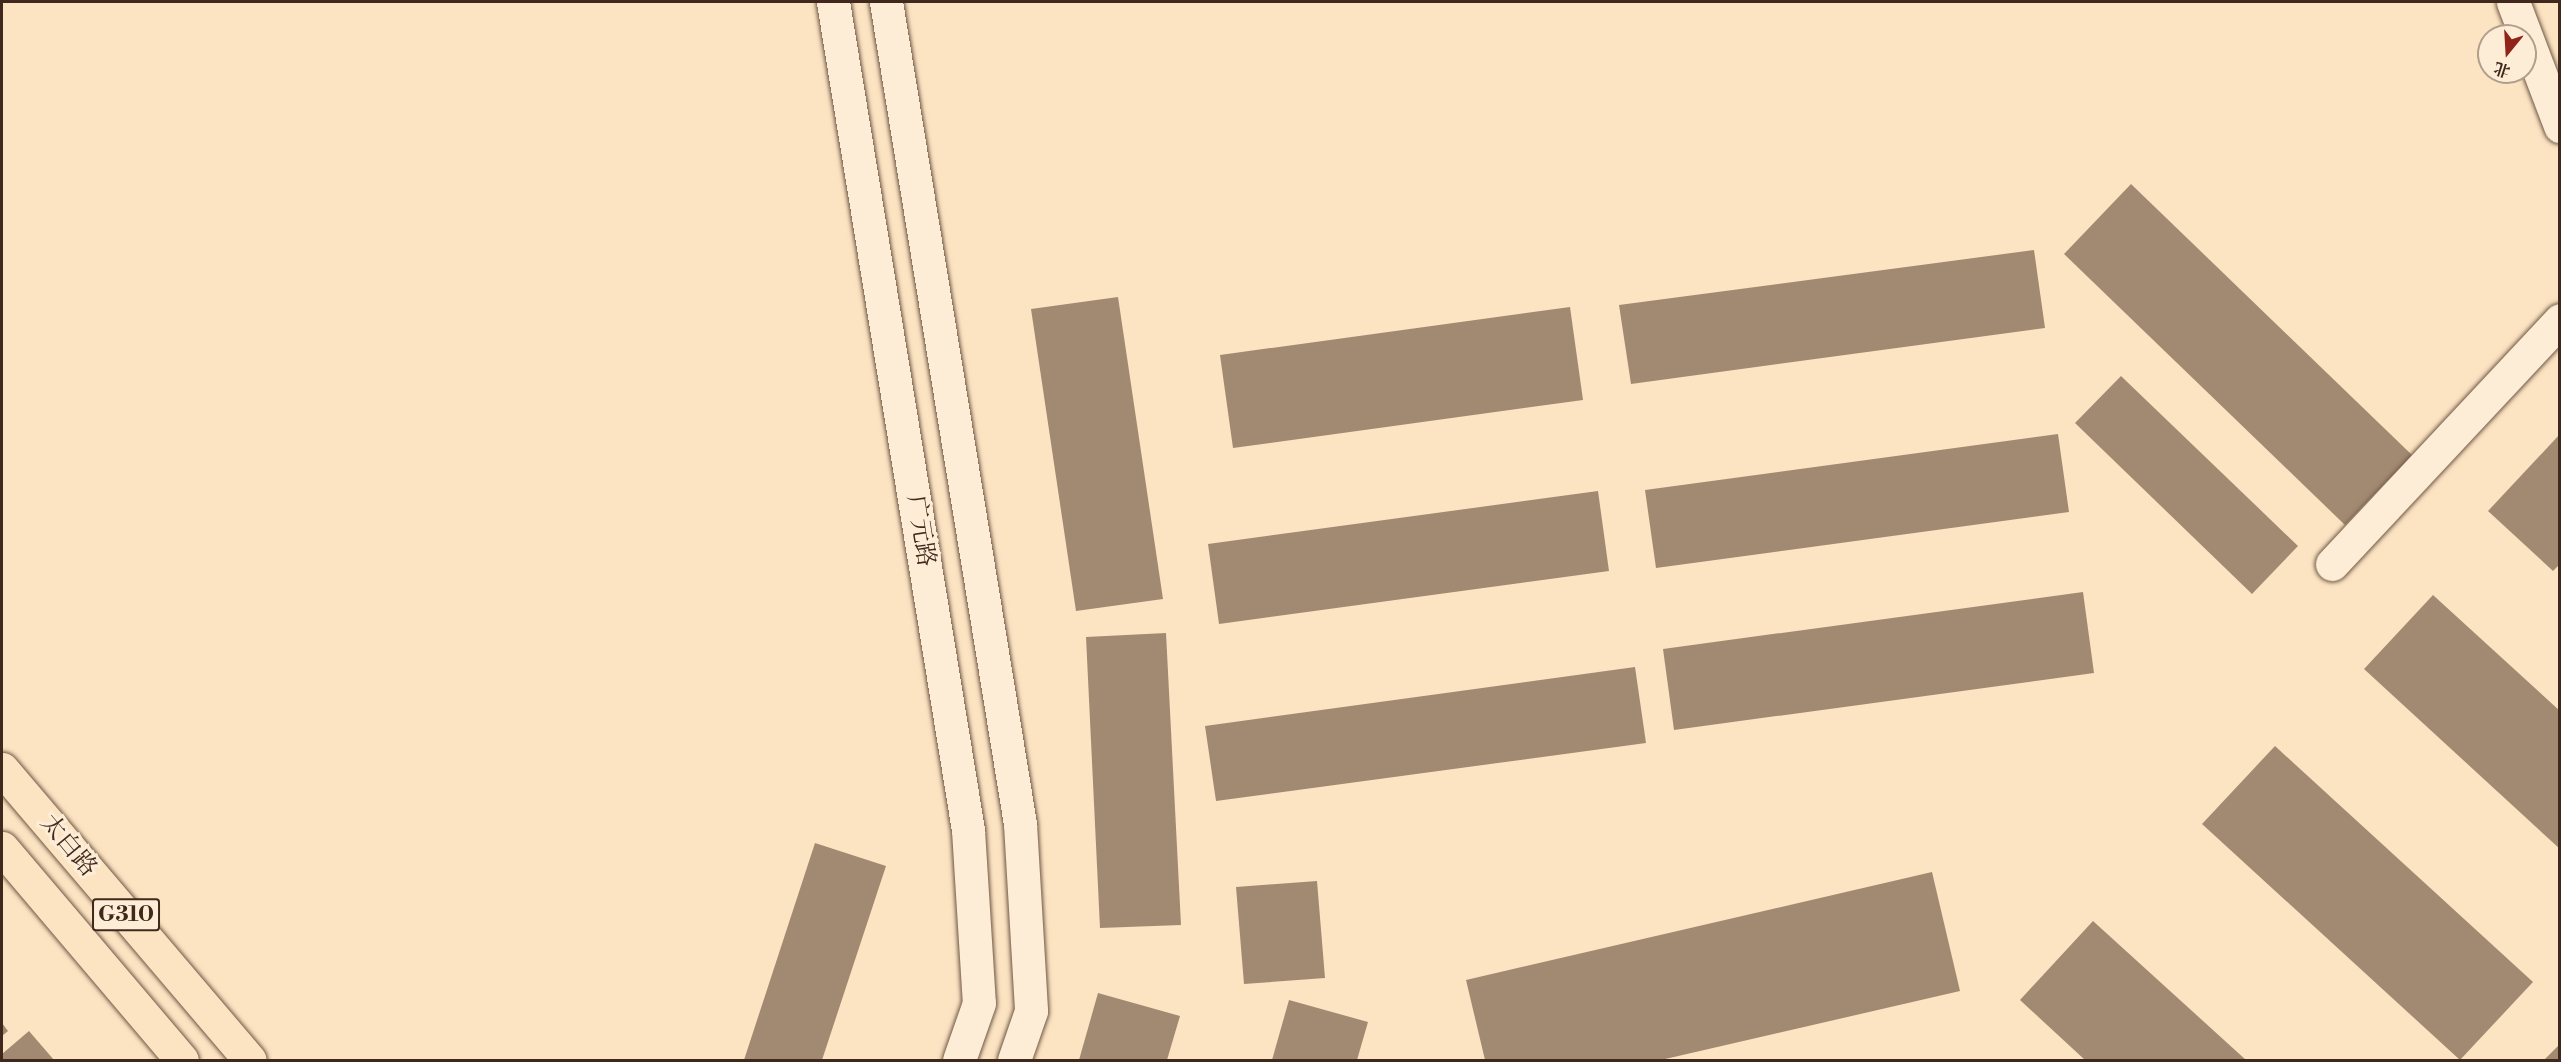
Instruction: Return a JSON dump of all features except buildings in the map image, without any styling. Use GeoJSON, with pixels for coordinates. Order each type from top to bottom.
{"type":"FeatureCollection","features":[{"type":"Feature","properties":{"kind":"highway","name":"太白路"},"geometry":{"type":"LineString","coordinates":[[2,769],[250,1060]]}},
{"type":"Feature","properties":{"kind":"highway","name":"G310"},"geometry":{"type":"LineString","coordinates":[[2,848],[182,1060]]}},
{"type":"Feature","properties":{"kind":"main road","name":"广元路"},"geometry":{"type":"LineString","coordinates":[[833,2],[968,830],[979,1003],[959,1060]]}},
{"type":"Feature","properties":{"kind":"main road"},"geometry":{"type":"LineString","coordinates":[[885,2],[1020,824],[1031,1011],[1014,1060]]}},
{"type":"Feature","properties":{"kind":"main road"},"geometry":{"type":"LineString","coordinates":[[2513,2],[2559,126]]}},
{"type":"Feature","properties":{"kind":"main road"},"geometry":{"type":"LineString","coordinates":[[2332,564],[2559,320]]}}]}
